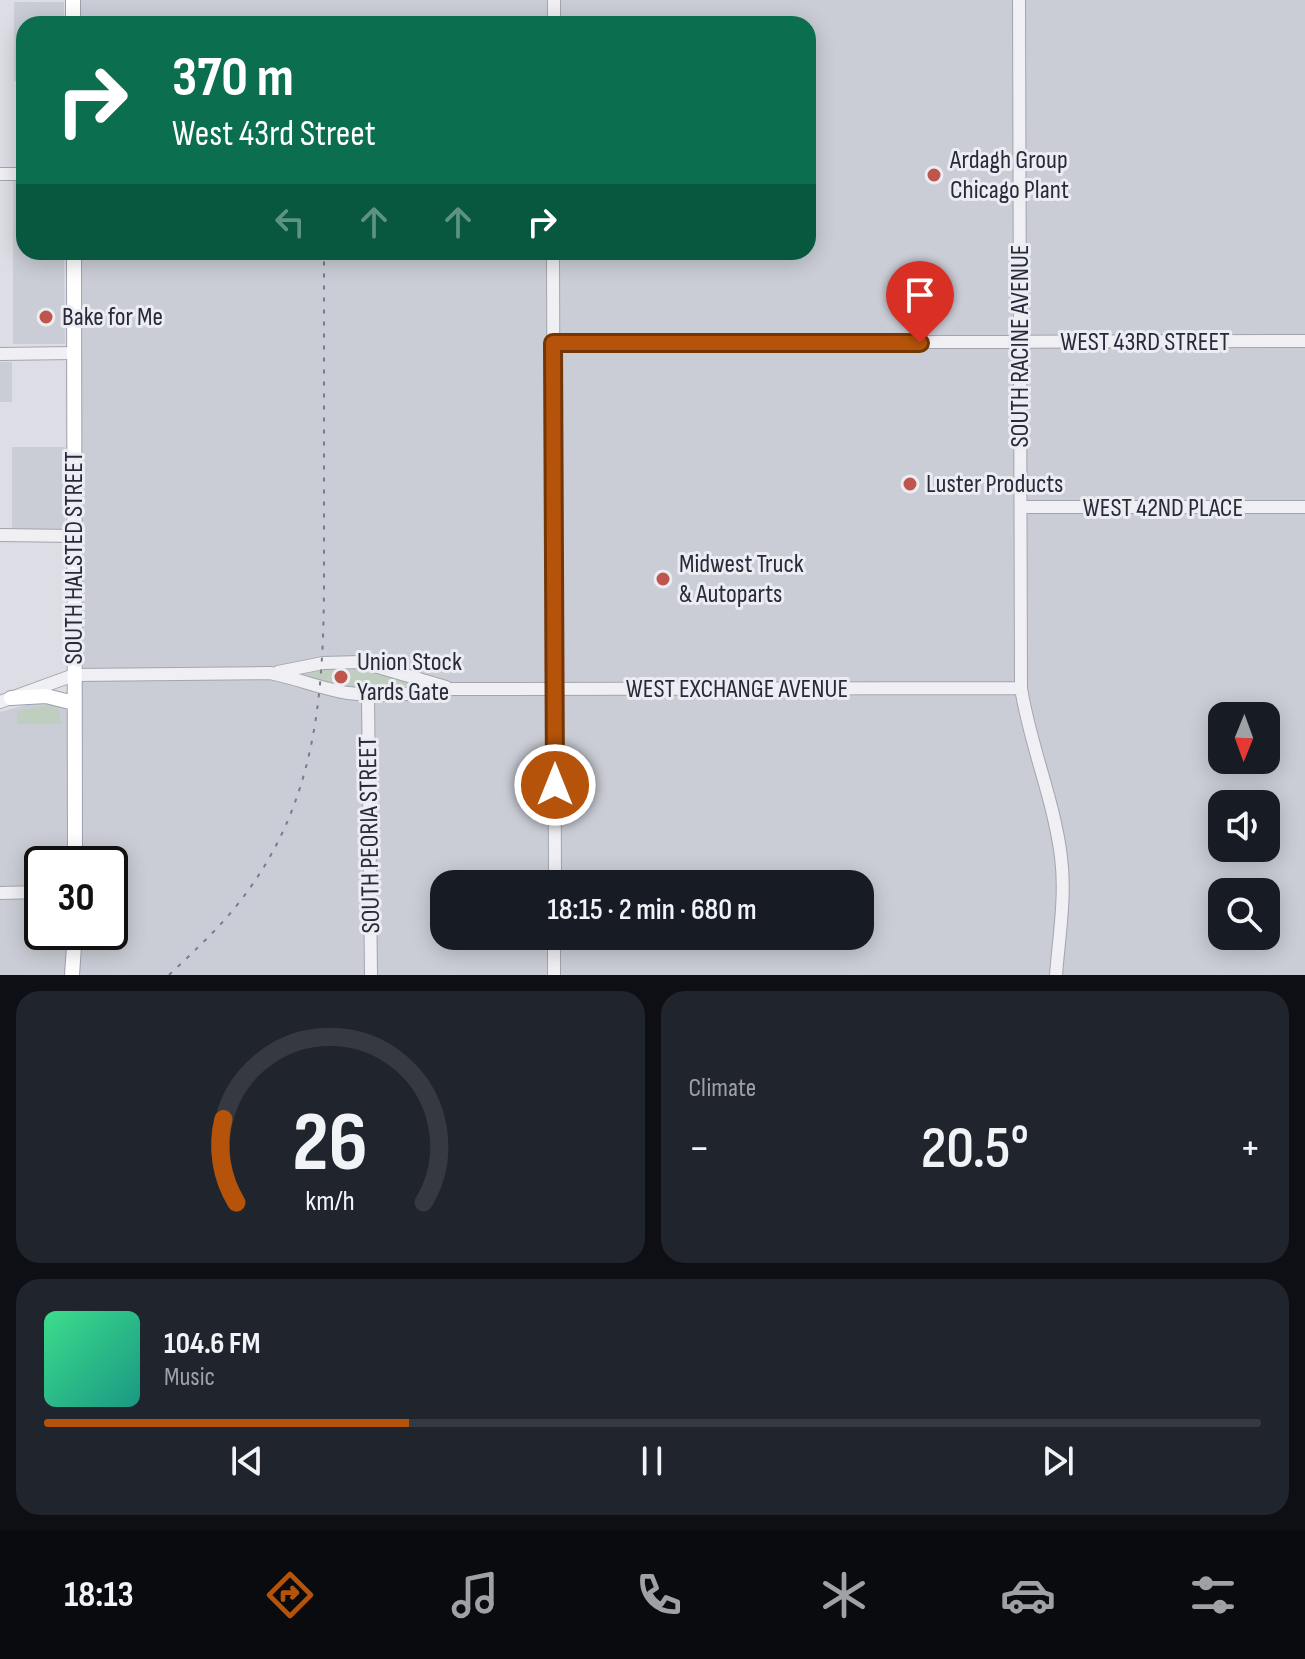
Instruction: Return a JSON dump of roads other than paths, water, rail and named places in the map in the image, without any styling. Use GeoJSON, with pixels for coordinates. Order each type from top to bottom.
{"type":"FeatureCollection","features":[{"type":"Feature","properties":{"kind":"main road","name":"SOUTH HALSTED STREET"},"geometry":{"type":"LineString","coordinates":[[74,260],[75,846]]}},
{"type":"Feature","properties":{"kind":"main road"},"geometry":{"type":"LineString","coordinates":[[6,700],[46,696],[74,703]]}},
{"type":"Feature","properties":{"kind":"main road"},"geometry":{"type":"LineString","coordinates":[[72,975],[74,950]]}},
{"type":"Feature","properties":{"kind":"main road"},"geometry":{"type":"LineString","coordinates":[[76,950],[79,975]]}},
{"type":"Feature","properties":{"kind":"street","name":"SOUTH RACINE AVENUE"},"geometry":{"type":"LineString","coordinates":[[1019,0],[1021,688],[1032,746],[1061,859],[1063,887],[1056,975]]}},
{"type":"Feature","properties":{"kind":"street"},"geometry":{"type":"LineString","coordinates":[[553,260],[555,870]]}},
{"type":"Feature","properties":{"kind":"street","name":"WEST 43RD STREET"},"geometry":{"type":"LineString","coordinates":[[553,343],[1305,341]]}},
{"type":"Feature","properties":{"kind":"street"},"geometry":{"type":"LineString","coordinates":[[0,354],[74,353]]}},
{"type":"Feature","properties":{"kind":"street","name":"WEST 42ND PLACE"},"geometry":{"type":"LineString","coordinates":[[1021,507],[1305,507]]}},
{"type":"Feature","properties":{"kind":"street"},"geometry":{"type":"LineString","coordinates":[[0,535],[75,536]]}},
{"type":"Feature","properties":{"kind":"street","name":"WEST EXCHANGE AVENUE"},"geometry":{"type":"LineString","coordinates":[[6,700],[74,675],[270,673],[323,663],[361,662],[453,689]]}},
{"type":"Feature","properties":{"kind":"street","name":"WEST EXCHANGE AVENUE"},"geometry":{"type":"LineString","coordinates":[[270,673],[346,693],[368,695],[453,689],[1021,688]]}},
{"type":"Feature","properties":{"kind":"street","name":"SOUTH PEORIA STREET"},"geometry":{"type":"LineString","coordinates":[[368,695],[371,975]]}},
{"type":"Feature","properties":{"kind":"street"},"geometry":{"type":"LineString","coordinates":[[0,893],[24,892]]}},
{"type":"Feature","properties":{"kind":"street"},"geometry":{"type":"LineString","coordinates":[[554,950],[554,975]]}},
{"type":"Feature","properties":{"kind":"railway"},"geometry":{"type":"LineString","coordinates":[[169,975],[233,910],[264,866],[288,821],[304,774],[321,678],[323,628],[324,260]]}},
{"type":"Feature","properties":{"kind":"place","name":"Ardagh Group Chicago Plant"},"geometry":{"type":"Point","coordinates":[934,175]}},
{"type":"Feature","properties":{"kind":"place","name":"Bake for Me"},"geometry":{"type":"Point","coordinates":[46,317]}},
{"type":"Feature","properties":{"kind":"place","name":"Luster Products"},"geometry":{"type":"Point","coordinates":[910,484]}},
{"type":"Feature","properties":{"kind":"place","name":"Midwest Truck & Autoparts"},"geometry":{"type":"Point","coordinates":[663,579]}},
{"type":"Feature","properties":{"kind":"place","name":"Union Stock Yards Gate"},"geometry":{"type":"Point","coordinates":[341,677]}}]}
